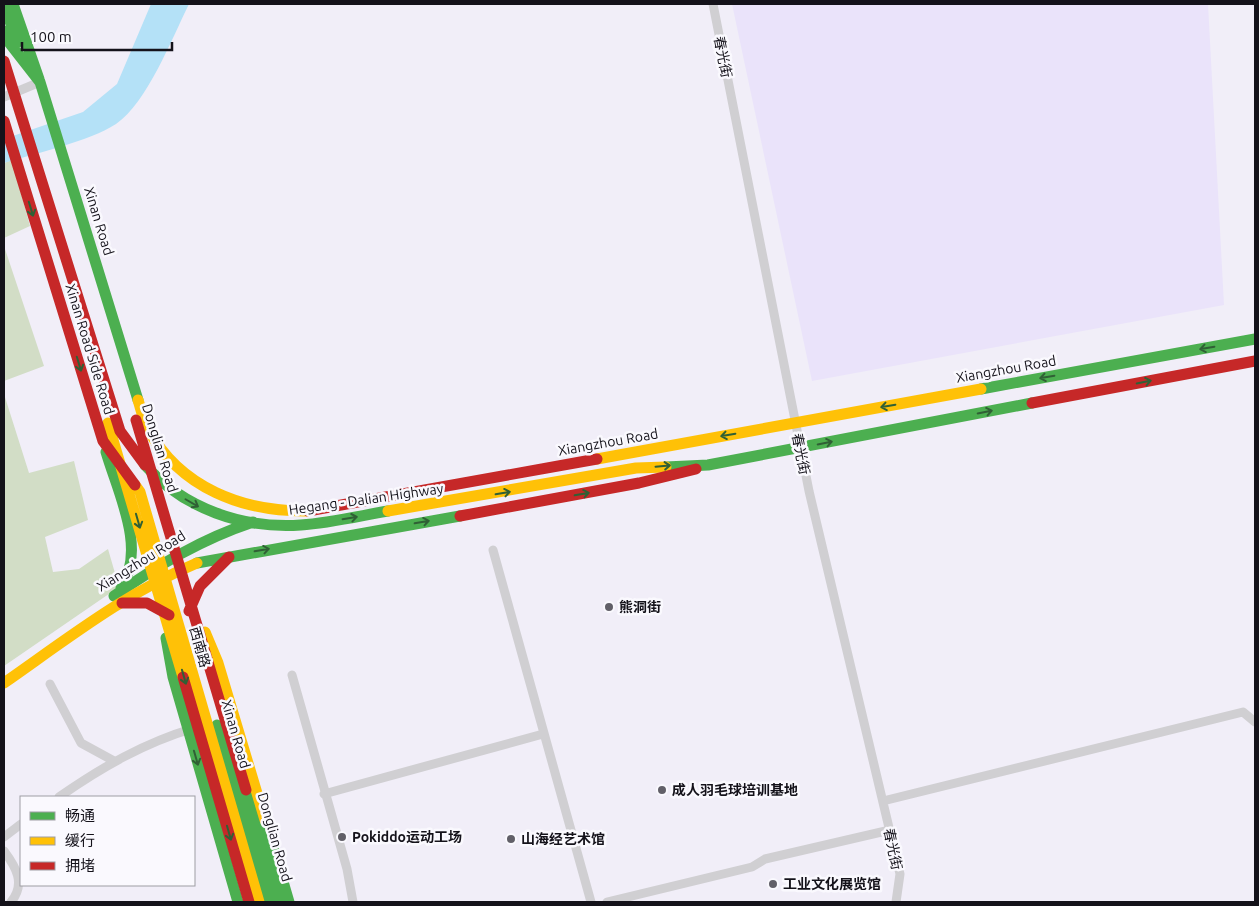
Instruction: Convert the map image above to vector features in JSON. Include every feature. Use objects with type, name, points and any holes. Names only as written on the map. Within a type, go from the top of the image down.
[{"type":"main road","points":[[13,4],[40,82]]},
{"type":"main road","name":"Donglian Road","points":[[4,6],[16,38],[184,582],[279,902]]},
{"type":"main road","name":"Xinan Road","points":[[4,31],[8,41],[40,82],[148,428]]},
{"type":"main road","points":[[4,61],[7,94],[131,495],[249,902]]},
{"type":"main road","name":"Hegang - Dalian Highway","points":[[7,94],[20,114],[120,431],[143,464],[162,482],[192,503],[208,511],[244,523],[282,527],[455,501],[636,468],[708,465]]},
{"type":"main road","name":"Xinan Road Side Road","points":[[4,121],[103,442],[144,491],[165,561]]},
{"type":"main road","name":"Xiangzhou Road","points":[[4,684],[165,561],[215,534],[238,526],[264,519],[1255,339]]},
{"type":"main road","name":"Xiangzhou Road","points":[[4,672],[116,599],[198,563],[639,483],[708,465],[1255,361]]},
{"type":"main road","points":[[144,491],[148,428],[103,442],[134,551],[130,572],[116,599],[153,604],[183,623],[200,586],[230,556]]},
{"type":"main road","name":"Hegang - Dalian Highway","points":[[148,428],[157,444],[178,468],[206,489],[225,498],[264,510],[287,512],[315,511]]},
{"type":"main road","points":[[165,561],[169,575]]},
{"type":"main road","name":"Xinan Road","points":[[169,575],[269,902]]},
{"type":"main road","points":[[184,582],[218,663],[289,902]]},
{"type":"main road","points":[[159,591],[172,677],[238,902]]},
{"type":"main road","name":"西南路","points":[[183,623],[207,724]]},
{"type":"main road","name":"Xinan Road","points":[[207,724],[259,902]]},
{"type":"street","name":"春光街","points":[[713,4],[800,447],[900,874],[896,902]]},
{"type":"street","points":[[7,94],[40,82]]},
{"type":"street","points":[[493,550],[591,902]]},
{"type":"street","points":[[292,675],[324,794],[347,869],[353,902]]},
{"type":"street","points":[[50,684],[81,743],[114,761]]},
{"type":"street","points":[[883,801],[1243,712],[1255,722]]},
{"type":"street","points":[[61,796],[114,761],[168,736],[207,724]]},
{"type":"street","points":[[324,794],[544,734]]},
{"type":"street","points":[[4,837],[20,825]]},
{"type":"street","points":[[607,902],[752,867],[765,859],[890,830]]},
{"type":"street","points":[[4,851],[18,875],[19,886],[11,902]]},
{"type":"shaded area","points":[[732,4],[1208,4],[1224,305],[812,381]]},
{"type":"green space","points":[[12,160],[30,226],[4,238],[4,163]]},
{"type":"green space","points":[[4,246],[44,366],[4,381]]},
{"type":"green space","points":[[4,394],[29,473],[74,461],[88,520],[45,537],[53,572],[79,569],[108,549],[119,587],[4,666]]},
{"type":"water","points":[[151,4],[189,4],[158,69],[138,101],[127,114],[116,124],[91,136],[4,163],[4,139],[83,112],[117,84]]},
{"type":"traffic: fast","points":[[13,4],[39,79]]},
{"type":"traffic: fast","points":[[4,6],[18,42]]},
{"type":"traffic: fast","points":[[4,31],[8,41],[40,82],[138,400]]},
{"type":"traffic: fast","points":[[981,389],[1255,339]]},
{"type":"traffic: fast","points":[[666,467],[708,465],[1032,403]]},
{"type":"traffic: fast","points":[[106,452],[123,503],[131,539],[128,573],[121,588]]},
{"type":"traffic: fast","points":[[145,465],[178,494],[196,504],[216,513],[258,524],[312,524],[388,511]]},
{"type":"traffic: fast","points":[[197,563],[460,516]]},
{"type":"traffic: fast","points":[[114,596],[181,554],[216,536],[253,522]]},
{"type":"traffic: fast","points":[[166,638],[173,677],[238,902]]},
{"type":"traffic: fast","points":[[217,725],[269,902]]},
{"type":"traffic: fast","points":[[246,790],[279,902]]},
{"type":"traffic: fast","points":[[265,820],[289,902]]},
{"type":"traffic: slow","points":[[597,459],[981,389]]},
{"type":"traffic: slow","points":[[138,400],[146,426],[161,450],[177,467],[196,481],[237,501],[260,507],[308,511]]},
{"type":"traffic: slow","points":[[108,423],[183,677]]},
{"type":"traffic: slow","points":[[388,511],[636,468],[666,467]]},
{"type":"traffic: slow","points":[[135,485],[140,492],[259,902]]},
{"type":"traffic: slow","points":[[4,683],[74,633],[122,602],[197,563]]},
{"type":"traffic: slow","points":[[205,632],[218,663],[265,820]]},
{"type":"traffic: jam","points":[[4,61],[120,431],[145,465]]},
{"type":"traffic: jam","points":[[4,121],[103,441],[135,485]]},
{"type":"traffic: jam","points":[[1032,403],[1255,361]]},
{"type":"traffic: jam","points":[[136,420],[246,790]]},
{"type":"traffic: jam","points":[[308,511],[597,459]]},
{"type":"traffic: jam","points":[[460,516],[639,483],[696,469]]},
{"type":"traffic: jam","points":[[189,611],[200,586],[229,557]]},
{"type":"traffic: jam","points":[[122,603],[147,603],[169,615]]},
{"type":"traffic: jam","points":[[183,677],[249,902]]},
{"type":"place","name":"熊洞街","points":[[609,607]]},
{"type":"place","name":"成人羽毛球培训基地","points":[[662,790]]},
{"type":"place","name":"Pokiddo运动工场","points":[[342,837]]},
{"type":"place","name":"山海经艺术馆","points":[[511,839]]},
{"type":"place","name":"工业文化展览馆","points":[[773,884]]}]
